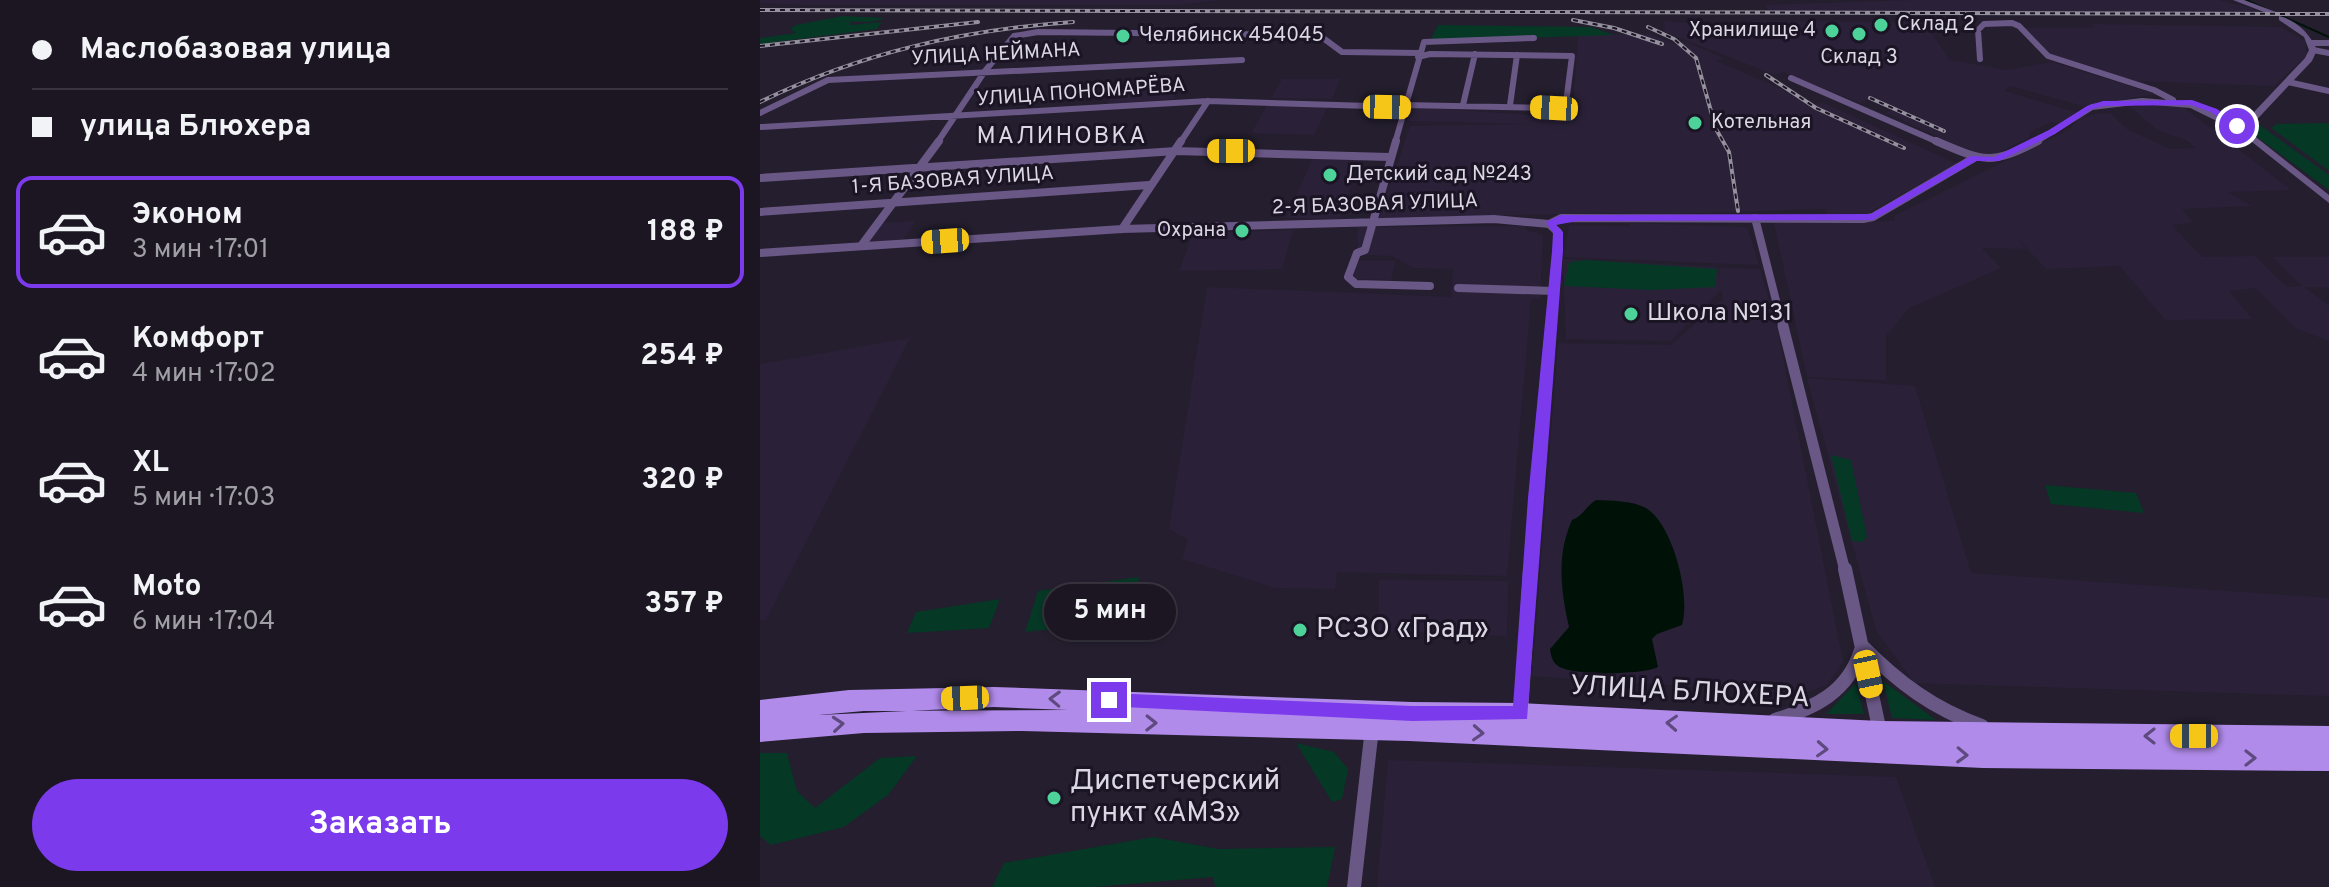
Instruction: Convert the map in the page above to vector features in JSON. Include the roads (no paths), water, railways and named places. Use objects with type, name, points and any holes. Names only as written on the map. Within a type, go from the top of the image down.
[{"type":"main road","name":"УЛИЦА БЛЮХЕРА","points":[[760,711],[849,701],[994,697],[1373,720],[1520,725],[1750,727],[2008,735],[2329,737]]},
{"type":"main road","name":"УЛИЦА БЛЮХЕРА","points":[[760,731],[864,722],[1373,720]]},
{"type":"main road","name":"УЛИЦА БЛЮХЕРА","points":[[1520,725],[1983,756],[2329,759]]},
{"type":"street","points":[[2237,0],[2272,12]]},
{"type":"street","points":[[2282,18],[2312,46],[2329,53]]},
{"type":"street","points":[[1980,59],[1978,30],[1984,24],[2012,23],[2019,26],[2048,56],[2154,90],[2177,101]]},
{"type":"street","points":[[861,246],[922,166],[985,71],[1014,36],[1038,32],[1319,35],[1342,52],[1517,55],[1510,105]]},
{"type":"street","points":[[1430,286],[1351,282],[1348,277],[1357,253],[1365,250],[1424,42],[1534,38]]},
{"type":"street","points":[[2312,46],[2329,43]]},
{"type":"street","points":[[2242,130],[2309,59],[2312,46]]},
{"type":"street","points":[[1463,105],[1475,54]]},
{"type":"street","name":"УЛИЦА ПОНОМАРЁВА","points":[[760,127],[1208,101],[1404,106],[1562,106],[1566,103],[1572,56],[1517,55]]},
{"type":"street","name":"УЛИЦА НЕЙМАНА","points":[[760,113],[822,81],[1242,60]]},
{"type":"street","points":[[1791,78],[1974,158],[1995,159],[2052,132],[2097,105],[2177,101],[2208,107],[2242,130],[2329,200]]},
{"type":"street","points":[[2288,82],[2329,91]]},
{"type":"street","points":[[1122,229],[1208,101]]},
{"type":"street","points":[[760,178],[1176,151],[1389,157]]},
{"type":"street","name":"2-Я БАЗОВАЯ УЛИЦА","points":[[760,253],[1122,229],[1494,219],[1549,224],[1561,218],[1873,217],[1974,158]]},
{"type":"street","name":"1-Я БАЗОВАЯ УЛИЦА","points":[[760,212],[1149,185]]},
{"type":"street","points":[[1755,218],[1862,645],[1880,732]]},
{"type":"street","points":[[1520,725],[1535,498],[1558,232],[1549,224]]},
{"type":"street","points":[[1458,288],[1554,291]]},
{"type":"street","points":[[1750,727],[1810,711],[1844,686],[1858,667],[1862,645]]},
{"type":"street","points":[[1862,645],[1890,675],[1929,706],[2008,735]]},
{"type":"street","points":[[1354,887],[1373,720]]},
{"type":"waterway","points":[[2246,0],[2329,37]]},
{"type":"railway","points":[[760,10],[2329,14]]},
{"type":"railway","points":[[1573,20],[1614,28],[1662,44]]},
{"type":"railway","points":[[760,46],[978,22]]},
{"type":"railway","points":[[760,102],[835,70],[912,47],[991,31],[1073,22]]},
{"type":"railway","points":[[1648,27],[1674,39],[1696,58],[1716,129],[1729,152],[1738,211]]},
{"type":"railway","points":[[1766,75],[1816,108],[1904,148]]},
{"type":"railway","points":[[1870,98],[1944,131]]},
{"type":"place","name":"Склад 2","points":[[1881,25]]},
{"type":"place","name":"Хранилище 4","points":[[1832,31]]},
{"type":"place","name":"Склад 3","points":[[1859,34]]},
{"type":"place","name":"Челябинск 454045","points":[[1123,36]]},
{"type":"place","name":"Котельная","points":[[1695,123]]},
{"type":"place","name":"Детский сад №243","points":[[1330,175]]},
{"type":"place","name":"Охрана","points":[[1242,231]]},
{"type":"place","name":"Школа №131","points":[[1631,314]]},
{"type":"place","name":"РСЗО «Град»","points":[[1300,630]]},
{"type":"place","name":"Диспетчерский пункт «АМЗ»","points":[[1054,798]]},
{"type":"district","name":"МАЛИНОВКА","points":[[1062,137]]}]
